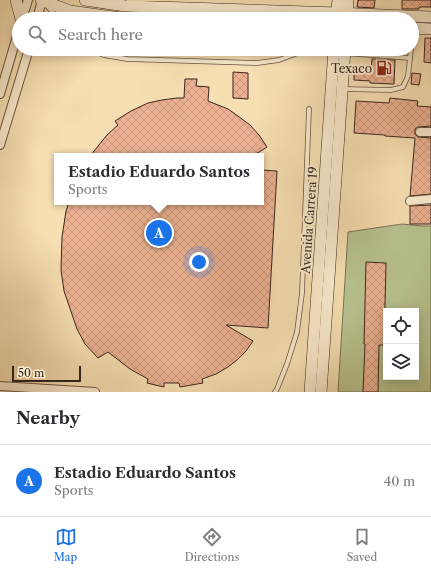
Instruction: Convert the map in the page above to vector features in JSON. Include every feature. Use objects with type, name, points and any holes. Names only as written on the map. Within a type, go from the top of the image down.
[{"type":"main road","points":[[16,0],[19,12]]},
{"type":"main road","points":[[42,0],[70,11],[77,12]]},
{"type":"main road","points":[[85,0],[126,6],[256,12]]},
{"type":"main road","points":[[338,0],[341,12]]},
{"type":"main road","points":[[344,12],[348,0]]},
{"type":"main road","points":[[419,17],[431,17]]},
{"type":"main road","points":[[419,28],[431,29]]},
{"type":"main road","name":"Avenida Carrera 19","points":[[310,392],[340,56]]},
{"type":"main road","name":"Avenida Carrera 19","points":[[321,392],[342,89],[341,56]]},
{"type":"street","points":[[24,12],[28,0]]},
{"type":"street","points":[[39,12],[42,0]]},
{"type":"street","points":[[0,94],[12,53]]},
{"type":"street","points":[[0,144],[27,56]]},
{"type":"street","points":[[420,132],[431,132]]},
{"type":"street","points":[[410,201],[431,199]]},
{"type":"street","points":[[0,386],[95,392]]},
{"type":"lane","points":[[42,0],[53,12]]},
{"type":"lane","points":[[110,56],[127,59],[257,63],[279,60],[290,56]]},
{"type":"lane","points":[[342,89],[391,90],[403,87],[408,76],[410,58],[386,56]]},
{"type":"lane","points":[[275,392],[287,364],[296,332],[302,293],[309,109]]},
{"type":"green space","points":[[402,224],[431,226],[431,392],[338,392],[348,232]]},
{"type":"building","points":[[358,0],[375,0],[374,8],[357,7]]},
{"type":"building","points":[[402,0],[431,0],[431,7],[402,9]]},
{"type":"building","points":[[425,38],[431,38],[431,63],[424,62]]},
{"type":"building","points":[[372,59],[395,60],[394,84],[370,83],[370,81],[354,80],[354,70],[371,70]]},
{"type":"building","points":[[233,72],[248,73],[248,99],[233,98]]},
{"type":"building","points":[[412,73],[421,74],[419,85],[411,84]]},
{"type":"building","points":[[185,79],[197,79],[196,86],[209,87],[208,101],[228,109],[250,125],[267,147],[258,153],[92,153],[107,135],[118,125],[115,121],[131,111],[148,103],[184,98]]},
{"type":"building","points":[[390,98],[418,101],[417,106],[431,107],[431,126],[418,127],[415,129],[415,134],[418,137],[431,138],[431,194],[410,196],[415,138],[354,133],[356,101],[389,103]]},
{"type":"building","points":[[264,170],[277,171],[268,328],[226,325],[253,341],[237,360],[216,374],[202,379],[203,383],[180,387],[179,383],[164,383],[164,387],[147,383],[148,379],[130,369],[108,352],[98,358],[85,344],[77,329],[64,291],[61,270],[62,237],[68,205],[264,205]]},
{"type":"building","points":[[431,205],[431,224],[410,224],[410,206]]},
{"type":"building","points":[[366,262],[386,263],[385,308],[383,308],[383,345],[379,345],[378,392],[363,392]]},
{"type":"place","name":"Texaco","points":[[384,68]]},
{"type":"place","name":"Estadio Eduardo Santos","points":[[159,233]]}]
